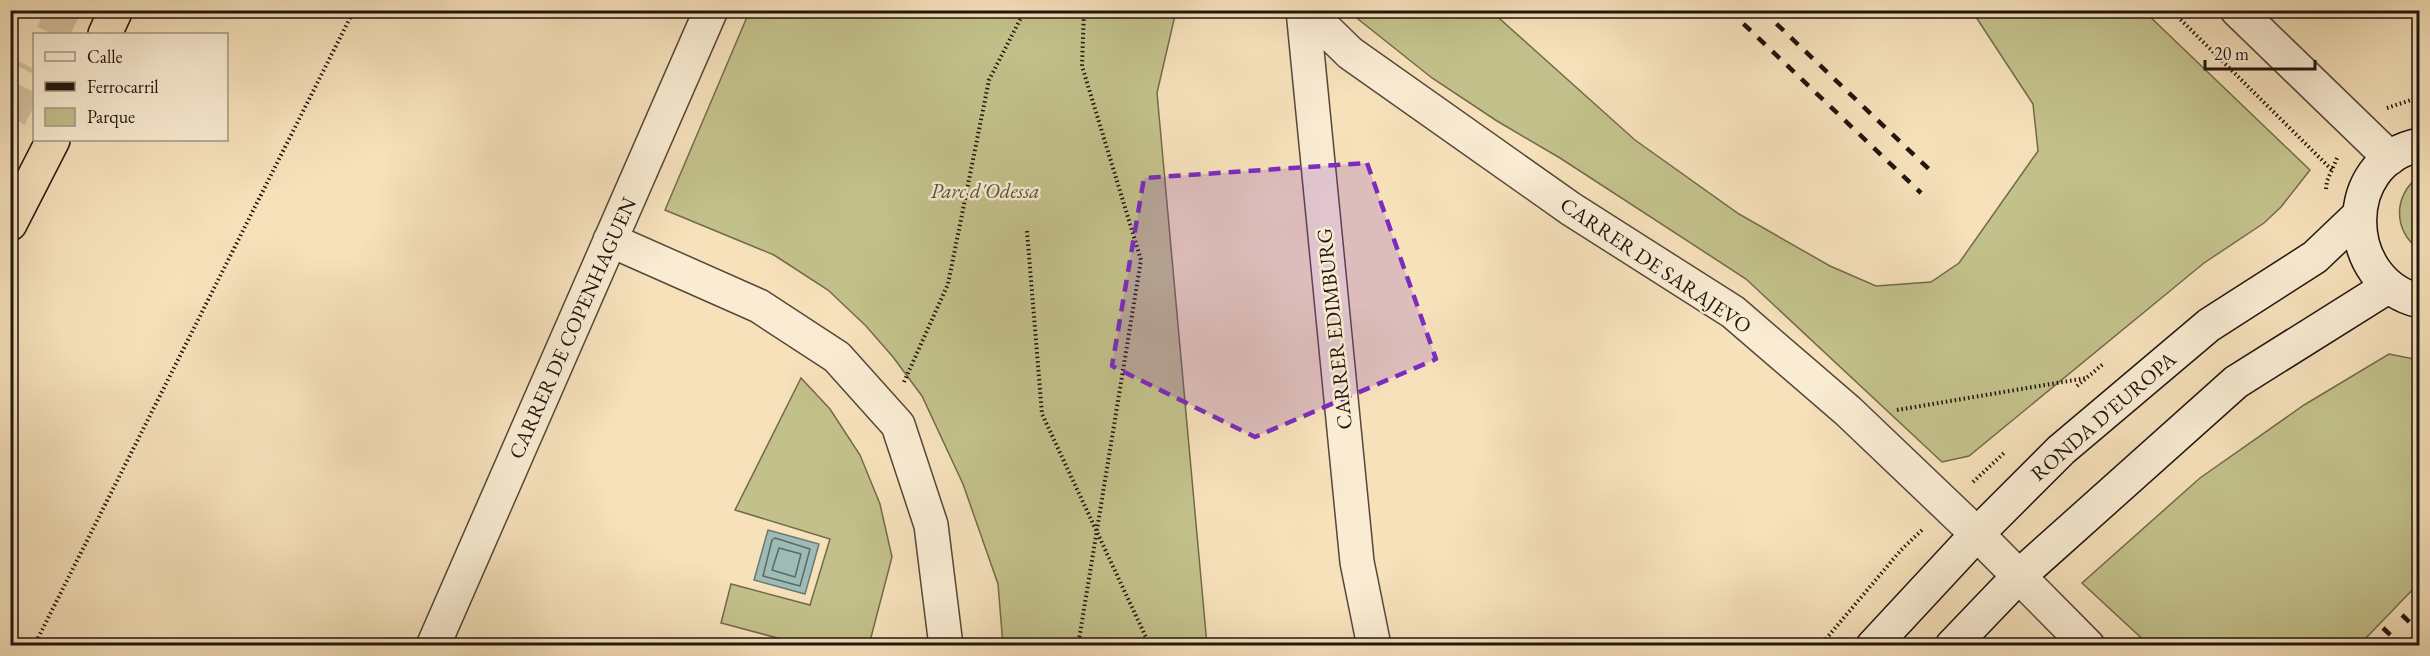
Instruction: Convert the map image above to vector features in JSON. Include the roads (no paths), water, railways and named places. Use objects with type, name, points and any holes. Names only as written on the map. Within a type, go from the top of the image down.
[{"type":"highway","points":[[106,33],[117,10]]},
{"type":"highway","points":[[10,224],[52,141]]},
{"type":"street","name":"CARRER DE COPENHAGUEN","points":[[433,645],[711,10]]},
{"type":"street","name":"CARRER DE SARAJEVO","points":[[1304,10],[1350,53],[1475,142],[1571,209],[1733,312],[1848,411],[1977,534],[2088,645]]},
{"type":"street","name":"CARRER EDIMBURG","points":[[1304,10],[1357,562],[1374,645]]},
{"type":"street","points":[[2237,10],[2390,158]]},
{"type":"street","name":"RONDA D'EUROPA","points":[[2420,145],[2390,158],[2374,174],[2363,194],[2358,216],[2361,242],[2371,266],[2389,286],[2420,301]]},
{"type":"street","name":"RONDA D'EUROPA","points":[[1873,645],[1977,534],[2061,450],[2209,325],[2315,257],[2358,216]]},
{"type":"street","points":[[610,240],[759,306],[837,357],[898,425],[931,525],[946,645]]},
{"type":"street","points":[[1952,645],[2018,577],[2236,382],[2389,286]]},
{"type":"water","points":[[768,530],[819,544],[805,594],[754,580]]},
{"type":"tunnel","points":[[52,33],[64,10]]},
{"type":"tunnel","points":[[10,117],[33,71]]},
{"type":"railway","points":[[1729,10],[1921,193]]},
{"type":"railway","points":[[1762,10],[1934,174]]},
{"type":"railway","points":[[2402,615],[2420,632]]},
{"type":"railway","points":[[2383,628],[2402,646]]},
{"type":"park label","name":"Parc d'Odessa","points":[[985,190]]}]
